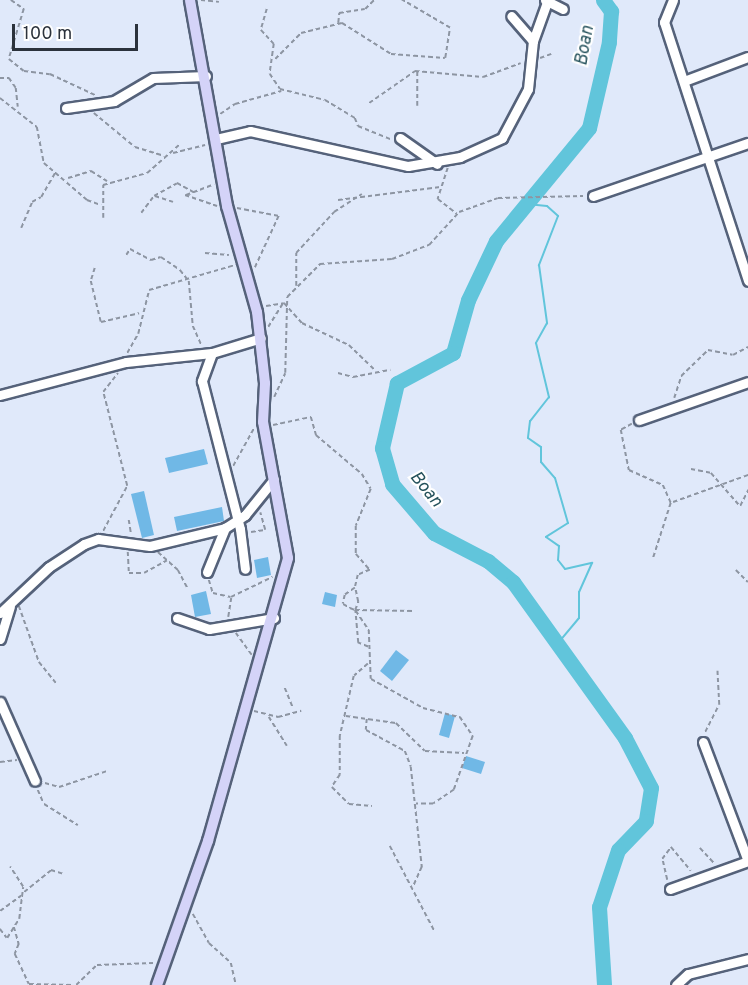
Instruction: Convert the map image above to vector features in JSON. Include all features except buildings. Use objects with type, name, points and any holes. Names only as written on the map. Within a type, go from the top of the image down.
[{"type":"main road","points":[[158,985],[188,901],[244,708],[274,618],[288,558],[264,428],[267,408],[257,312],[227,206],[206,76],[190,0]]},
{"type":"street","points":[[673,0],[664,22],[684,81],[704,157],[748,281]]},
{"type":"street","points":[[216,139],[250,131],[408,166],[437,164],[453,160],[502,138],[522,105],[534,60],[533,41],[546,1],[563,9]]},
{"type":"street","points":[[511,15],[533,41]]},
{"type":"street","points":[[684,81],[748,57]]},
{"type":"street","points":[[66,108],[100,104],[128,96],[153,78],[206,76]]},
{"type":"street","points":[[400,138],[437,164]]},
{"type":"street","points":[[593,196],[748,143]]},
{"type":"street","points":[[0,395],[126,362],[212,353],[261,338]]},
{"type":"street","points":[[212,353],[202,381],[241,534],[245,569]]},
{"type":"street","points":[[639,420],[674,405],[748,382]]},
{"type":"street","points":[[0,613],[49,567],[98,539],[150,546],[225,528],[250,509],[274,479]]},
{"type":"street","points":[[207,572],[225,528]]},
{"type":"street","points":[[0,639],[13,603]]},
{"type":"street","points":[[177,618],[209,629],[244,620],[274,618]]},
{"type":"street","points":[[0,702],[22,759],[35,781]]},
{"type":"street","points":[[670,889],[748,861],[703,742]]},
{"type":"street","points":[[676,985],[688,974],[748,959]]},
{"type":"path","points":[[12,0],[24,9],[9,59],[31,73],[85,88],[100,104],[96,118],[135,147],[165,157]]},
{"type":"path","points":[[201,0],[219,2]]},
{"type":"path","points":[[338,24],[339,13],[365,9],[374,0]]},
{"type":"path","points":[[274,59],[301,33],[338,24],[391,54],[445,58],[450,28],[402,0]]},
{"type":"path","points":[[267,9],[261,30],[274,45],[274,59],[270,74],[282,90]]},
{"type":"path","points":[[369,104],[375,94],[394,90],[417,71],[483,77],[550,54]]},
{"type":"path","points":[[417,71],[417,106]]},
{"type":"path","points":[[0,78],[9,78],[16,88],[18,108]]},
{"type":"path","points":[[212,120],[235,104],[282,90],[325,100],[376,136],[400,138]]},
{"type":"path","points":[[0,98],[18,108],[37,127],[44,163],[55,173],[67,178],[81,195],[101,205]]},
{"type":"path","points":[[170,154],[197,150],[216,139]]},
{"type":"path","points":[[67,178],[91,171],[107,181],[147,173],[180,145]]},
{"type":"path","points":[[453,160],[440,187],[438,199],[457,214]]},
{"type":"path","points":[[21,228],[32,202],[41,197],[55,173]]},
{"type":"path","points":[[103,218],[101,205],[107,181]]},
{"type":"path","points":[[205,254],[242,263],[251,273],[265,254],[279,216],[186,195],[224,181]]},
{"type":"path","points":[[141,213],[155,195],[177,183],[195,193]]},
{"type":"path","points":[[338,200],[362,194],[440,187]]},
{"type":"path","points":[[296,286],[296,253],[334,212],[362,194]]},
{"type":"path","points":[[155,195],[173,202]]},
{"type":"path","points":[[285,308],[296,286],[320,264],[392,259],[429,245],[457,214],[498,198],[593,196]]},
{"type":"path","points":[[126,255],[131,249],[151,260],[161,257],[189,281],[193,326],[204,352],[212,353]]},
{"type":"path","points":[[98,539],[127,486],[103,392],[126,362],[149,290],[189,281],[242,263]]},
{"type":"path","points":[[95,268],[91,281],[100,322],[140,313]]},
{"type":"path","points":[[257,312],[284,303]]},
{"type":"path","points":[[233,475],[232,467],[285,373],[284,303]]},
{"type":"path","points":[[261,338],[284,303]]},
{"type":"path","points":[[285,308],[314,332],[349,345],[374,369]]},
{"type":"path","points":[[674,405],[681,376],[708,350],[733,355],[748,347]]},
{"type":"path","points":[[338,373],[354,377],[374,369],[390,370]]},
{"type":"path","points":[[264,428],[310,417],[316,435],[362,474],[373,495],[356,526],[357,554],[369,570],[358,574],[355,588],[357,643],[368,647]]},
{"type":"path","points":[[639,420],[621,430],[628,470],[663,485],[671,503],[653,559]]},
{"type":"path","points":[[691,469],[711,473],[740,506],[748,489]]},
{"type":"path","points":[[671,503],[748,475]]},
{"type":"path","points":[[241,534],[266,530],[264,516],[250,509]]},
{"type":"path","points":[[129,520],[133,544],[125,559],[129,573],[144,573],[167,560]]},
{"type":"path","points":[[150,546],[167,560],[188,589]]},
{"type":"path","points":[[736,570],[748,582]]},
{"type":"path","points":[[207,572],[213,593],[231,597],[267,582],[277,571]]},
{"type":"path","points":[[355,588],[345,595],[344,604],[355,610],[369,630],[370,679],[423,708],[460,717],[473,736],[464,753],[454,790],[433,804],[416,804]]},
{"type":"path","points":[[228,624],[231,597]]},
{"type":"path","points":[[13,603],[39,662],[56,683]]},
{"type":"path","points":[[355,610],[414,611]]},
{"type":"path","points":[[244,620],[235,634],[258,663]]},
{"type":"path","points":[[369,664],[354,676],[345,716],[340,775],[332,787],[349,804],[372,806]]},
{"type":"path","points":[[703,742],[719,705],[717,671]]},
{"type":"path","points":[[285,688],[293,709]]},
{"type":"path","points":[[244,708],[269,717],[293,709],[301,711]]},
{"type":"path","points":[[345,716],[396,723],[425,751],[464,753]]},
{"type":"path","points":[[269,717],[287,746]]},
{"type":"path","points":[[367,719],[366,730],[405,751],[416,804],[423,867],[412,887]]},
{"type":"path","points":[[0,762],[22,759]]},
{"type":"path","points":[[78,825],[40,801],[35,781],[59,787],[107,771]]},
{"type":"path","points":[[390,846],[435,932]]},
{"type":"path","points":[[670,889],[662,859],[671,847],[697,879]]},
{"type":"path","points":[[700,848],[722,872]]},
{"type":"path","points":[[0,929],[7,938],[14,927],[23,894],[10,867]]},
{"type":"path","points":[[0,911],[51,870],[64,874]]},
{"type":"path","points":[[188,901],[209,943],[231,963],[236,985]]},
{"type":"path","points":[[14,927],[19,944],[15,954],[29,984],[75,985],[97,965],[166,962]]},
{"type":"waterway","name":"Boan","points":[[603,0],[611,11],[609,42],[589,128],[496,241],[468,300],[453,353],[397,383],[382,448],[392,484],[434,533],[488,561],[513,582],[625,738],[651,788],[646,821],[618,850],[599,907],[604,985]]},
{"type":"waterway","points":[[527,204],[547,206],[558,216],[539,265],[547,323],[536,343],[549,397],[530,421],[528,438],[541,447],[541,462],[555,478],[568,523],[546,537],[559,546],[558,560],[565,569],[592,563],[579,592],[579,618],[558,643]]}]
